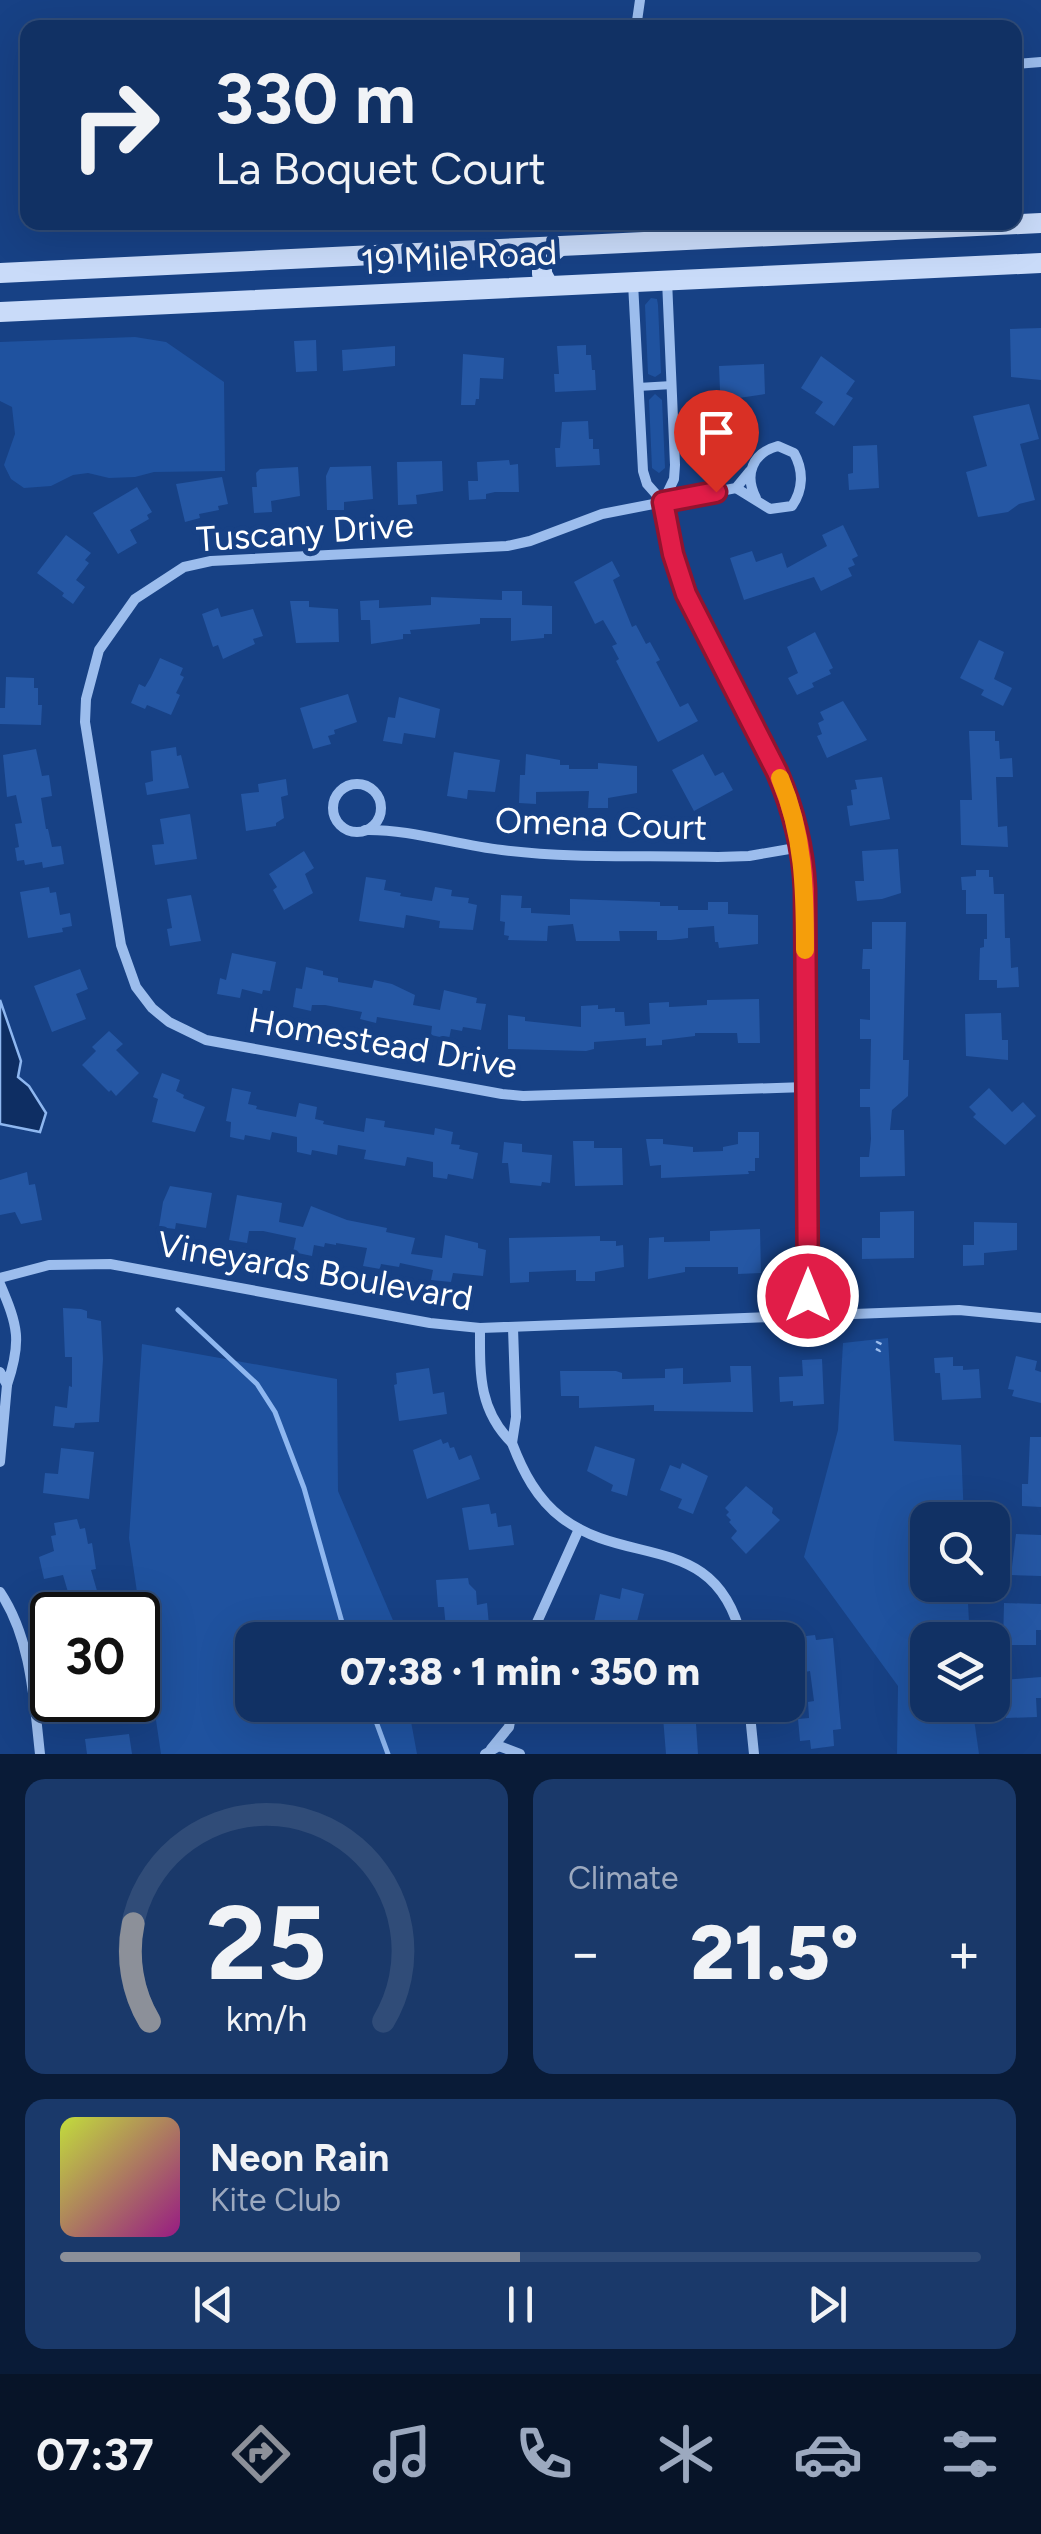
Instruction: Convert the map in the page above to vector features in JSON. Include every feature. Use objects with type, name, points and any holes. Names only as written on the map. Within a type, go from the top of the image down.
[{"type":"main road","name":"19 Mile Road","points":[[0,273],[560,246],[636,232],[895,230]]},
{"type":"main road","points":[[863,271],[878,256],[880,244],[874,231]]},
{"type":"main road","points":[[548,286],[542,274],[542,261],[560,246]]},
{"type":"main road","name":"19 Mile Road","points":[[0,312],[1041,262]]},
{"type":"street","points":[[663,502],[674,479],[675,465],[667,280]]},
{"type":"street","points":[[633,282],[642,472],[663,502],[678,573],[777,772],[790,802],[801,847],[805,889],[809,1316]]},
{"type":"street","points":[[778,446],[794,454],[800,464],[800,488],[792,506],[770,509],[736,488],[750,472],[757,457],[778,446]]},
{"type":"street","points":[[750,472],[756,498]]},
{"type":"street","name":"Tuscany Drive","points":[[102,826],[85,722],[91,675],[116,622],[135,599],[164,577],[184,567],[211,561],[507,546],[602,514],[736,488]]},
{"type":"street","points":[[380,805],[377,820],[365,830],[350,831],[337,822],[333,807],[338,793],[360,784],[374,791],[400,831]]},
{"type":"street","name":"Homestead Drive","points":[[102,826],[127,969],[152,1008],[187,1033],[299,1058],[523,1096],[806,1087]]},
{"type":"street","name":"Omena Court","points":[[365,830],[400,831],[507,851],[718,857],[801,847]]},
{"type":"street","name":"Vineyards Boulevard","points":[[0,1281],[49,1265],[110,1264],[430,1323],[480,1328],[959,1310],[1041,1318]]},
{"type":"street","points":[[0,1281],[17,1324],[16,1358],[6,1385],[0,1462]]},
{"type":"street","points":[[480,1328],[482,1384],[487,1406],[496,1426],[512,1443],[528,1480],[546,1504],[578,1528],[683,1560],[721,1593],[734,1622]]},
{"type":"street","points":[[512,1328],[516,1417],[512,1443]]},
{"type":"street","points":[[0,1372],[6,1385]]},
{"type":"street","points":[[536,1622],[578,1528]]},
{"type":"street","points":[[0,1592],[18,1628],[27,1660],[40,1754]]},
{"type":"street","points":[[488,1751],[510,1722]]},
{"type":"street","points":[[751,1722],[754,1754]]},
{"type":"street","points":[[509,1727],[520,1754]]},
{"type":"street","points":[[488,1751],[506,1746],[520,1754]]},
{"type":"lane","points":[[638,387],[672,385]]},
{"type":"path","points":[[878,1334],[878,1342]]},
{"type":"shaded area","points":[[651,298],[657,299],[658,305],[661,373],[655,377],[648,374],[645,305]]},
{"type":"shaded area","points":[[135,337],[166,342],[224,382],[225,471],[154,472],[109,478],[88,473],[73,475],[51,486],[24,488],[11,479],[4,465],[15,434],[12,407],[0,401],[0,342]]},
{"type":"shaded area","points":[[655,394],[662,400],[665,468],[659,473],[652,468],[649,400]]},
{"type":"shaded area","points":[[0,1000],[21,1061],[18,1077],[29,1086],[46,1113],[40,1132],[0,1124]]},
{"type":"shaded area","points":[[888,1338],[894,1441],[961,1445],[963,1502],[910,1502],[910,1602],[968,1602],[969,1622],[910,1622],[910,1722],[974,1722],[979,1754],[897,1754],[898,1686],[804,1557],[838,1430],[843,1343]]},
{"type":"shaded area","points":[[142,1344],[337,1379],[338,1491],[394,1622],[235,1622],[235,1722],[411,1722],[417,1754],[161,1754],[156,1722],[160,1722],[160,1592],[137,1592],[129,1538]]},
{"type":"building","points":[[1041,328],[1041,380],[1011,377],[1010,329]]},
{"type":"building","points":[[316,340],[317,371],[296,372],[294,341]]},
{"type":"building","points":[[586,345],[586,355],[591,355],[595,370],[596,390],[555,392],[554,374],[559,374],[557,346]]},
{"type":"building","points":[[395,346],[395,366],[343,371],[342,350]]},
{"type":"building","points":[[463,354],[504,358],[503,379],[480,378],[475,405],[461,405]]},
{"type":"building","points":[[821,356],[855,381],[846,394],[853,398],[834,426],[815,413],[823,402],[801,388]]},
{"type":"building","points":[[764,364],[765,394],[739,398],[739,413],[721,414],[719,366]]},
{"type":"building","points":[[1029,404],[1039,439],[1020,444],[1035,500],[1008,512],[978,517],[966,472],[987,466],[973,416]]},
{"type":"building","points":[[588,421],[589,439],[593,439],[593,449],[599,449],[600,465],[556,467],[555,448],[560,448],[562,422]]},
{"type":"building","points":[[877,445],[879,488],[849,490],[853,446]]},
{"type":"building","points":[[509,460],[510,465],[518,464],[519,492],[495,492],[486,494],[486,499],[469,500],[468,481],[478,481],[477,462]]},
{"type":"building","points":[[442,461],[443,491],[416,495],[417,504],[398,505],[397,462]]},
{"type":"building","points":[[371,466],[373,499],[344,502],[344,510],[327,510],[326,476],[330,467]]},
{"type":"building","points":[[298,467],[300,496],[271,501],[272,512],[254,513],[252,487],[257,487],[256,473],[260,469]]},
{"type":"building","points":[[222,477],[228,504],[185,522],[176,484]]},
{"type":"building","points":[[137,487],[152,512],[147,515],[149,519],[130,530],[137,543],[118,554],[93,513]]},
{"type":"building","points":[[843,525],[858,556],[852,559],[855,565],[848,568],[852,576],[821,591],[814,577],[744,600],[730,558],[752,551],[756,562],[782,553],[787,568],[827,546],[822,535]]},
{"type":"building","points":[[66,535],[91,553],[85,560],[89,563],[76,580],[85,587],[73,604],[37,573]]},
{"type":"building","points":[[612,561],[620,576],[613,580],[632,627],[636,625],[646,644],[650,642],[680,707],[688,703],[698,721],[658,742],[616,661],[619,659],[612,646],[617,644],[603,620],[595,624],[574,582]]},
{"type":"building","points":[[502,591],[522,591],[522,605],[552,606],[552,634],[511,641],[511,618],[480,618],[480,624],[410,630],[411,634],[403,634],[403,639],[371,644],[370,620],[361,620],[360,601],[379,600],[379,608],[431,605],[431,597],[502,600]]},
{"type":"building","points":[[290,601],[309,601],[309,607],[338,609],[339,642],[296,643]]},
{"type":"building","points":[[218,608],[221,617],[253,609],[263,636],[223,659],[218,645],[213,647],[202,614]]},
{"type":"building","points":[[815,632],[833,668],[829,670],[831,674],[812,683],[814,687],[797,695],[788,678],[798,673],[787,647]]},
{"type":"building","points":[[979,640],[1004,652],[994,679],[1012,688],[1003,706],[981,695],[984,690],[960,678]]},
{"type":"building","points":[[160,658],[183,668],[180,675],[184,677],[176,693],[180,695],[171,715],[131,703],[139,684],[145,687]]},
{"type":"building","points":[[6,677],[34,678],[38,705],[42,705],[41,725],[0,724]]},
{"type":"building","points":[[348,694],[357,722],[334,730],[335,734],[328,736],[331,744],[313,749],[300,708]]},
{"type":"building","points":[[399,697],[440,709],[435,738],[404,733],[402,744],[383,741],[388,717],[395,718]]},
{"type":"building","points":[[843,701],[867,740],[827,758],[817,736],[822,734],[818,723],[824,720],[820,712]]},
{"type":"building","points":[[969,731],[995,731],[1000,759],[1012,758],[1013,777],[996,777],[998,827],[1007,826],[1008,847],[961,845],[960,800],[972,800]]},
{"type":"building","points":[[176,747],[189,788],[147,795],[145,783],[153,781],[151,751]]},
{"type":"building","points":[[36,749],[42,776],[49,775],[52,796],[41,798],[46,829],[52,847],[61,846],[64,864],[43,868],[42,862],[25,865],[24,860],[17,861],[15,824],[22,823],[16,795],[7,797],[3,755]]},
{"type":"building","points":[[454,752],[500,760],[495,792],[468,790],[467,799],[447,796]]},
{"type":"building","points":[[526,754],[560,760],[560,765],[569,765],[569,769],[598,769],[598,763],[637,766],[637,793],[608,798],[608,808],[588,808],[589,791],[536,792],[536,804],[519,803]]},
{"type":"building","points":[[703,754],[715,776],[723,772],[733,790],[694,811],[672,770]]},
{"type":"building","points":[[882,777],[890,819],[850,826],[847,806],[853,805],[851,790],[857,789],[855,780]]},
{"type":"building","points":[[286,779],[288,795],[281,797],[284,818],[276,826],[246,831],[241,794],[259,792],[258,784]]},
{"type":"building","points":[[190,814],[197,859],[155,865],[152,845],[164,844],[160,819]]},
{"type":"building","points":[[898,849],[901,893],[857,901],[855,881],[864,881],[862,851]]},
{"type":"building","points":[[304,851],[314,868],[305,874],[313,893],[284,910],[269,874]]},
{"type":"building","points":[[976,870],[989,870],[994,894],[1004,894],[1005,938],[1010,938],[1011,968],[1018,967],[1019,987],[997,988],[997,980],[979,980],[980,948],[987,939],[987,914],[966,914],[966,890],[962,890],[961,877],[976,876]]},
{"type":"building","points":[[366,877],[386,880],[384,890],[401,893],[400,896],[432,901],[435,887],[452,890],[451,896],[469,898],[468,903],[477,905],[473,930],[439,928],[440,921],[406,915],[404,928],[359,921]]},
{"type":"building","points":[[49,887],[50,893],[56,892],[60,915],[70,913],[72,926],[62,928],[63,932],[28,938],[20,892]]},
{"type":"building","points":[[191,895],[201,941],[170,946],[167,929],[172,928],[167,899]]},
{"type":"building","points":[[501,895],[522,896],[521,908],[531,908],[531,913],[570,915],[570,899],[660,902],[660,906],[678,906],[678,910],[708,910],[708,902],[728,902],[728,914],[758,915],[758,944],[719,948],[714,926],[688,928],[688,938],[671,940],[657,940],[657,931],[619,931],[620,941],[576,941],[573,924],[548,926],[547,941],[508,940],[509,936],[504,935],[505,922],[500,921]]},
{"type":"building","points":[[872,922],[906,922],[903,1060],[909,1060],[908,1096],[892,1110],[890,1130],[904,1130],[905,1176],[860,1177],[860,1157],[869,1157],[871,1139],[870,1107],[860,1107],[860,1089],[870,1089],[871,1039],[860,1039],[860,1019],[870,1020],[870,969],[862,969],[863,949],[872,949]]},
{"type":"building","points":[[232,953],[276,962],[270,991],[263,990],[262,994],[242,989],[240,998],[217,994],[220,978],[226,980]]},
{"type":"building","points":[[306,967],[338,978],[338,982],[372,988],[374,980],[392,984],[415,995],[413,1005],[440,1010],[444,990],[477,998],[476,1003],[486,1004],[481,1030],[451,1029],[449,1039],[431,1035],[432,1026],[377,1017],[376,1023],[360,1019],[362,1012],[325,1005],[312,1005],[311,1011],[293,1007],[296,988],[302,989]]},
{"type":"building","points":[[80,969],[88,989],[76,994],[86,1019],[52,1032],[34,986]]},
{"type":"building","points":[[759,999],[760,1043],[738,1043],[737,1033],[695,1033],[662,1040],[662,1045],[646,1046],[646,1038],[594,1042],[594,1049],[586,1051],[508,1049],[508,1015],[525,1017],[525,1021],[581,1027],[581,1006],[598,1005],[598,1009],[624,1012],[625,1026],[650,1024],[649,1003],[669,1002],[669,1007],[707,1005],[707,1000]]},
{"type":"building","points":[[1001,1013],[1008,1060],[966,1056],[965,1014]]},
{"type":"building","points":[[109,1031],[123,1044],[116,1050],[139,1073],[116,1096],[82,1065],[96,1051],[92,1047]]},
{"type":"building","points":[[162,1073],[180,1080],[176,1091],[183,1098],[205,1107],[195,1132],[152,1122],[158,1099],[153,1097]]},
{"type":"building","points":[[232,1088],[251,1092],[248,1104],[257,1106],[256,1109],[296,1117],[299,1103],[317,1107],[315,1119],[324,1121],[323,1124],[364,1132],[366,1118],[385,1121],[384,1127],[434,1135],[435,1128],[453,1132],[451,1144],[478,1153],[473,1179],[448,1174],[447,1179],[433,1177],[433,1162],[407,1157],[405,1166],[364,1159],[366,1150],[338,1145],[337,1155],[312,1150],[311,1155],[297,1152],[297,1137],[272,1132],[270,1140],[245,1135],[244,1140],[230,1137],[231,1122],[226,1121]]},
{"type":"building","points":[[989,1088],[1012,1112],[1023,1102],[1036,1116],[1005,1145],[973,1117],[976,1114],[969,1107]]},
{"type":"building","points":[[738,1132],[759,1132],[759,1158],[755,1158],[755,1171],[748,1171],[749,1174],[661,1178],[661,1165],[650,1166],[646,1139],[693,1147],[693,1152],[723,1151],[723,1147],[738,1144]]},
{"type":"building","points":[[573,1141],[594,1141],[594,1148],[622,1148],[623,1185],[575,1186]]},
{"type":"building","points":[[504,1142],[522,1144],[522,1152],[552,1155],[550,1183],[510,1183],[508,1163],[502,1163]]},
{"type":"building","points":[[27,1172],[29,1185],[35,1184],[42,1220],[21,1224],[15,1212],[0,1215],[0,1180]]},
{"type":"building","points":[[170,1186],[212,1193],[206,1228],[176,1223],[175,1229],[159,1227]]},
{"type":"building","points":[[237,1195],[282,1203],[279,1222],[303,1227],[311,1206],[347,1220],[387,1228],[386,1232],[415,1238],[411,1254],[442,1258],[445,1235],[478,1243],[478,1248],[486,1250],[483,1276],[453,1273],[451,1282],[431,1280],[433,1270],[400,1263],[399,1267],[381,1264],[380,1269],[363,1266],[367,1248],[336,1243],[314,1245],[312,1256],[293,1252],[296,1238],[263,1231],[249,1231],[247,1243],[229,1240]]},
{"type":"building","points":[[914,1211],[914,1258],[862,1259],[862,1238],[880,1238],[880,1212]]},
{"type":"building","points":[[974,1222],[1017,1223],[1017,1250],[984,1253],[984,1265],[963,1266],[963,1245],[974,1245]]},
{"type":"building","points":[[760,1229],[761,1273],[738,1274],[738,1267],[685,1267],[685,1272],[648,1279],[649,1238],[664,1237],[664,1242],[710,1241],[710,1231]]},
{"type":"building","points":[[600,1236],[600,1241],[623,1245],[624,1267],[595,1272],[595,1281],[576,1281],[576,1270],[529,1272],[529,1282],[510,1283],[509,1238]]},
{"type":"building","points":[[63,1308],[87,1311],[87,1318],[101,1321],[99,1422],[75,1423],[74,1428],[53,1426],[55,1406],[67,1408],[69,1386],[72,1387],[72,1357],[65,1357]]},
{"type":"building","points":[[1016,1356],[1037,1361],[1041,1403],[1012,1396],[1014,1390],[1008,1389]]},
{"type":"building","points":[[953,1357],[953,1366],[979,1369],[981,1398],[942,1400],[940,1373],[935,1373],[934,1358]]},
{"type":"building","points":[[822,1359],[824,1404],[793,1406],[793,1401],[780,1402],[779,1377],[803,1376],[802,1360]]},
{"type":"building","points":[[730,1366],[751,1366],[753,1412],[654,1411],[654,1405],[579,1408],[579,1396],[561,1396],[560,1371],[616,1371],[622,1373],[622,1379],[665,1378],[665,1369],[683,1368],[683,1384],[731,1382]]},
{"type":"building","points":[[429,1368],[433,1394],[444,1392],[447,1414],[399,1421],[396,1373]]},
{"type":"building","points":[[1030,1437],[1041,1437],[1041,1507],[1022,1506],[1022,1484],[1028,1484]]},
{"type":"building","points":[[441,1439],[443,1444],[448,1442],[450,1448],[454,1447],[459,1460],[471,1455],[480,1479],[427,1499],[413,1450]]},
{"type":"building","points":[[595,1446],[635,1459],[627,1496],[611,1491],[613,1485],[587,1471]]},
{"type":"building","points":[[61,1448],[94,1452],[89,1499],[43,1493],[45,1473],[58,1474]]},
{"type":"building","points":[[682,1463],[708,1476],[693,1514],[678,1508],[682,1499],[660,1490],[670,1465],[680,1469]]},
{"type":"building","points":[[746,1486],[773,1508],[772,1513],[780,1520],[746,1554],[731,1538],[737,1531],[725,1508]]},
{"type":"building","points":[[489,1504],[491,1514],[496,1513],[498,1527],[511,1525],[514,1545],[469,1550],[462,1508]]},
{"type":"building","points":[[77,1519],[80,1529],[85,1528],[88,1544],[92,1543],[96,1569],[91,1570],[97,1592],[68,1592],[63,1575],[44,1579],[39,1557],[54,1551],[54,1523]]},
{"type":"building","points":[[1016,1534],[1041,1535],[1041,1576],[1011,1575]]},
{"type":"building","points":[[468,1578],[476,1591],[477,1605],[487,1603],[489,1622],[445,1622],[444,1607],[438,1607],[436,1580]]},
{"type":"building","points":[[622,1588],[644,1594],[637,1622],[594,1622],[600,1594],[620,1599]]},
{"type":"building","points":[[1004,1603],[1041,1604],[1041,1630],[1036,1630],[1036,1645],[1010,1645],[1010,1622],[1004,1622]]},
{"type":"building","points":[[815,1635],[816,1640],[833,1638],[841,1729],[833,1730],[834,1746],[811,1749],[810,1740],[800,1741],[798,1722],[809,1718],[808,1702],[814,1701],[810,1671],[805,1672],[805,1636]]},
{"type":"building","points":[[1041,1677],[1037,1717],[1010,1718],[1010,1680]]},
{"type":"building","points":[[663,1722],[696,1724],[698,1754],[666,1754]]},
{"type":"building","points":[[129,1734],[132,1754],[87,1754],[85,1739]]},
{"type":"waterway","points":[[178,1310],[257,1384],[275,1412],[304,1488],[342,1622]]},
{"type":"waterway","points":[[376,1722],[388,1754]]},
{"type":"slow traffic","points":[[780,778],[801,847],[805,950]]},
{"type":"route","points":[[716,492],[663,502],[678,573],[777,772],[790,802],[801,847],[805,889],[808,1296]]}]
